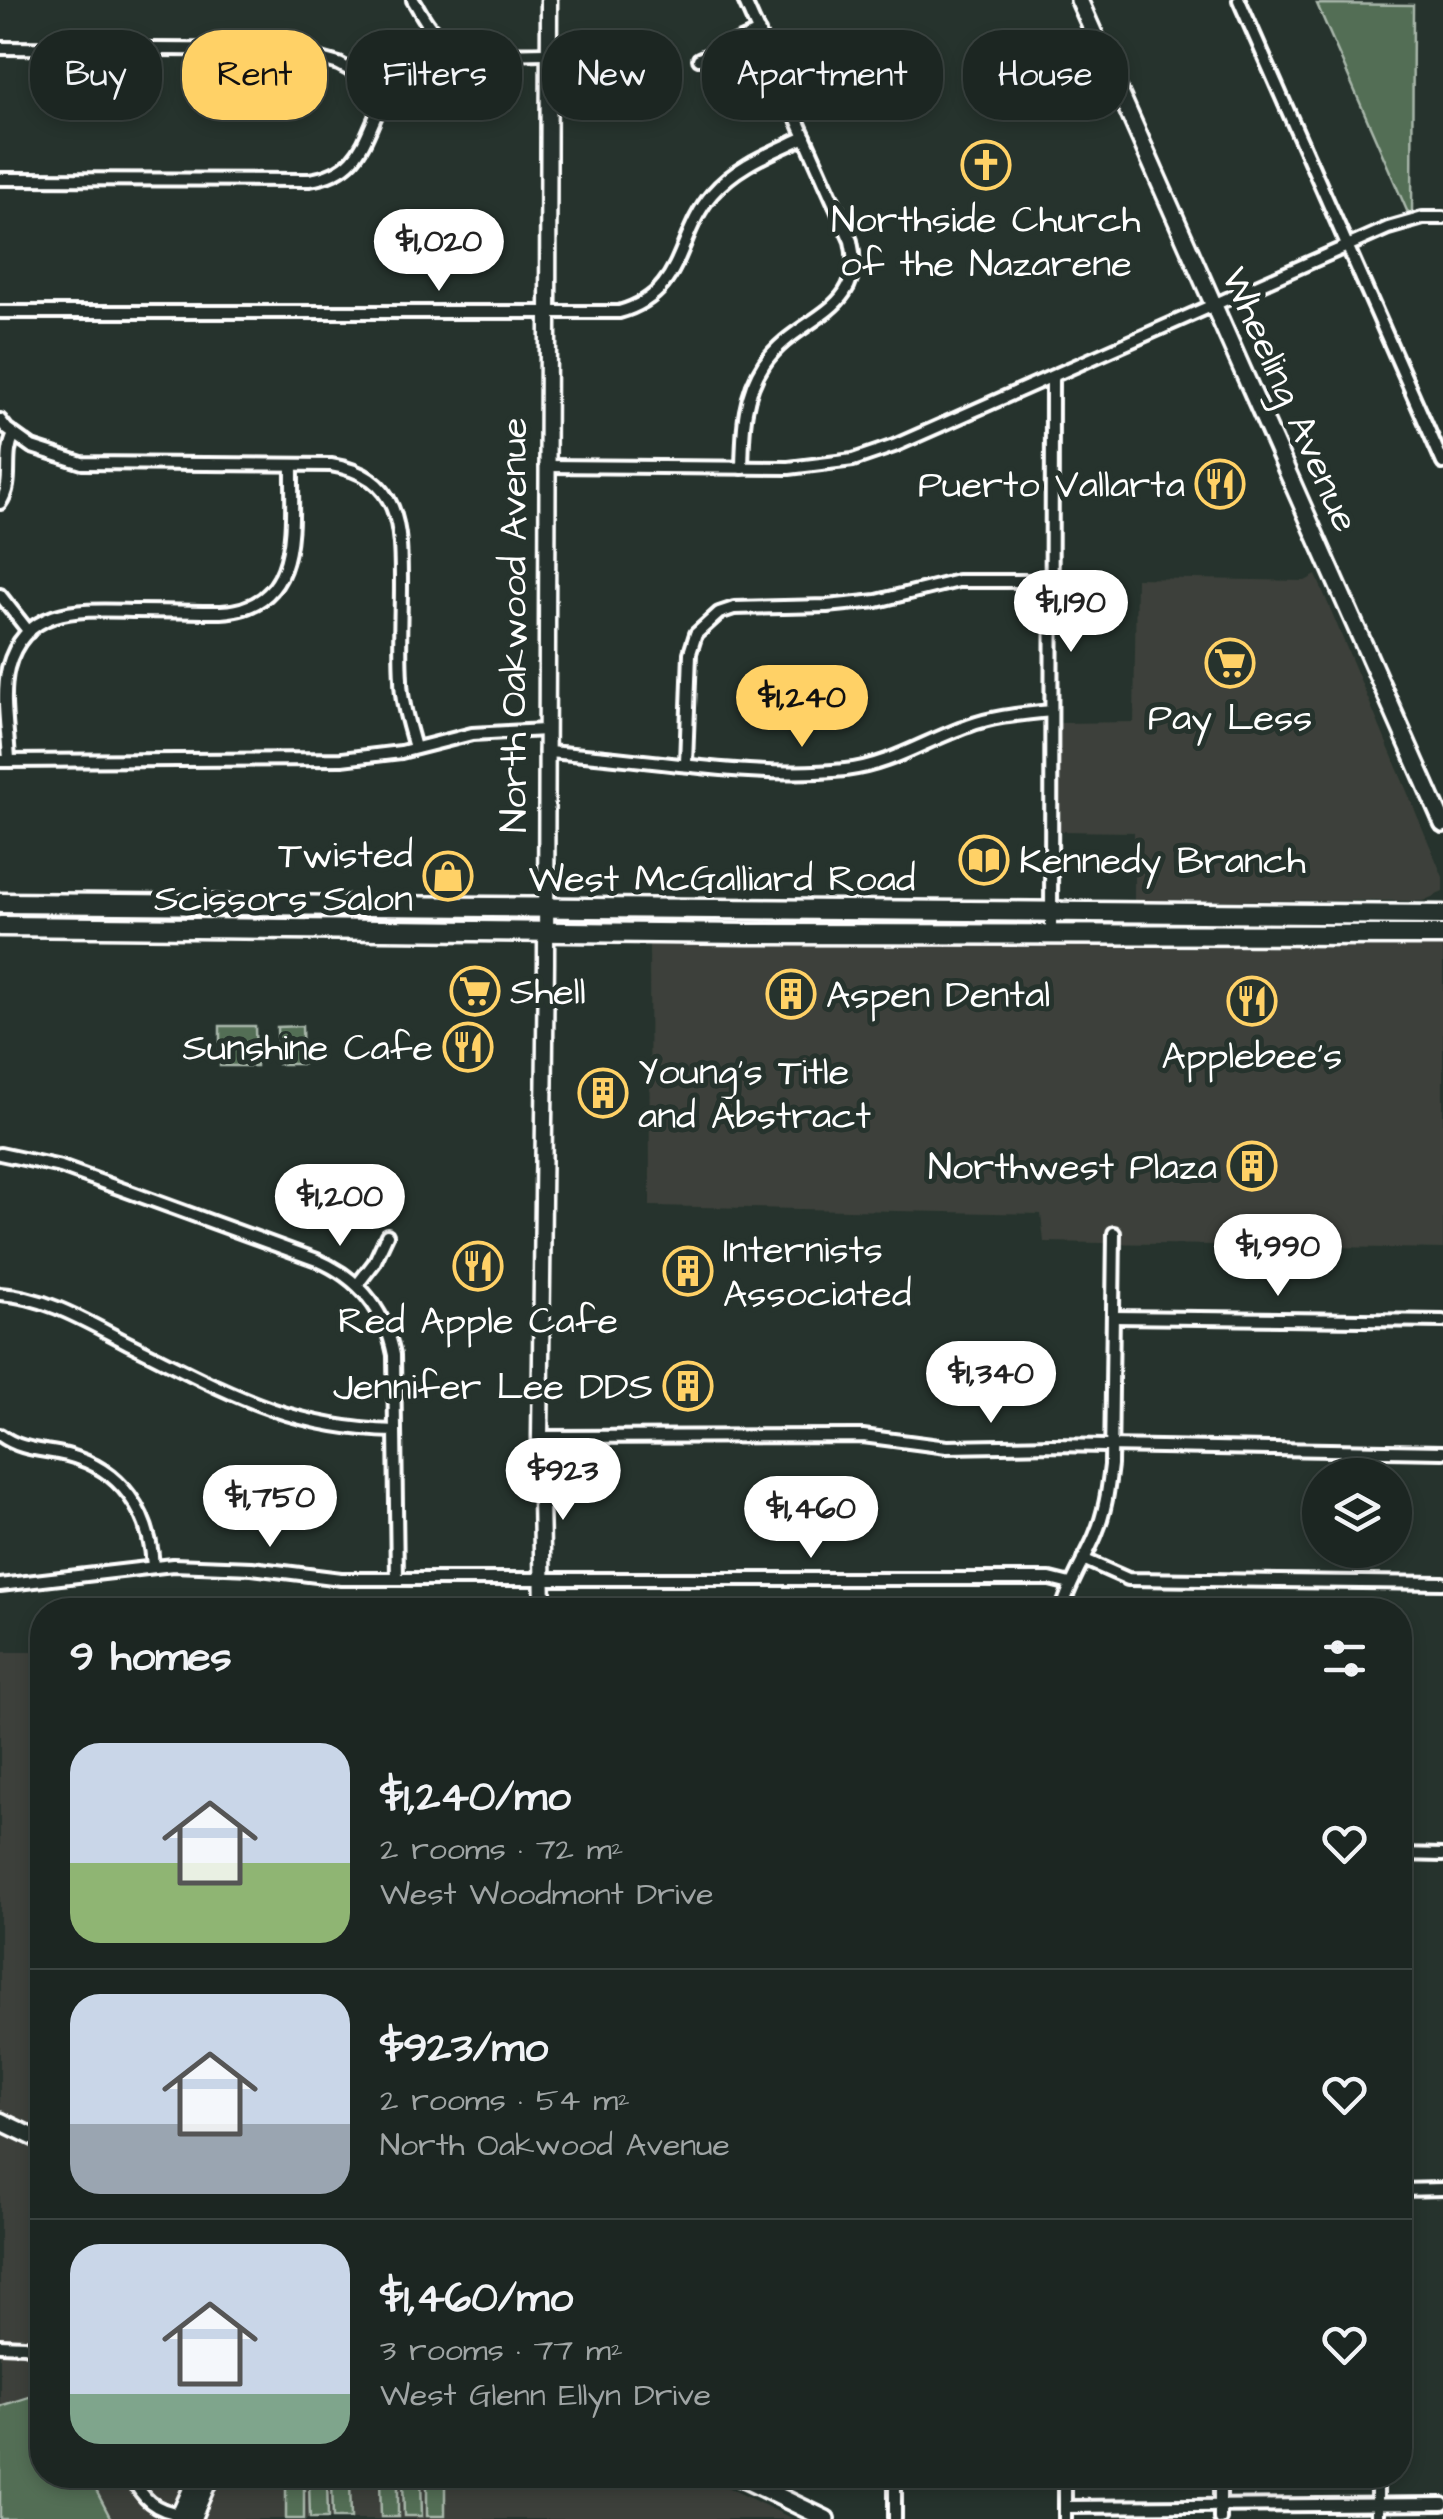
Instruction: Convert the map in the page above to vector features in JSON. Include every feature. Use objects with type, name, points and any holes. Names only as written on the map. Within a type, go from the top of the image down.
[{"type":"main road","name":"Wheeling Avenue","points":[[1079,0],[1443,824]]},
{"type":"main road","name":"West McGalliard Road","points":[[0,904],[1443,915]]},
{"type":"main road","name":"West McGalliard Road","points":[[0,926],[1443,935]]},
{"type":"main road","points":[[0,2121],[30,2135]]},
{"type":"main road","points":[[186,2517],[194,2488]]},
{"type":"main road","points":[[186,2517],[204,2488]]},
{"type":"main road","points":[[762,2488],[826,2519]]},
{"type":"street","points":[[413,0],[432,30]]},
{"type":"street","name":"North Oakwood Avenue","points":[[548,0],[548,30]]},
{"type":"street","points":[[744,0],[757,30]]},
{"type":"street","points":[[1239,0],[1443,463]]},
{"type":"street","points":[[0,48],[289,50],[347,68]]},
{"type":"street","points":[[0,178],[320,178],[340,170],[356,157],[374,120]]},
{"type":"street","name":"North Oakwood Avenue","points":[[543,1598],[540,1436],[546,930],[547,120]]},
{"type":"street","points":[[742,468],[744,412],[757,376],[773,352],[793,333],[839,302],[854,273],[851,241],[797,120]]},
{"type":"street","points":[[0,312],[620,312],[652,297],[669,279],[700,210],[715,191],[743,167],[805,138]]},
{"type":"street","points":[[546,466],[825,465],[872,454],[1401,224],[1443,218]]},
{"type":"street","points":[[1050,933],[1052,377]]},
{"type":"street","points":[[0,420],[14,435],[51,455],[82,462],[292,464],[347,468],[371,480],[394,508],[401,541],[401,689],[415,748]]},
{"type":"street","points":[[0,503],[8,488],[9,448],[14,435]]},
{"type":"street","points":[[292,464],[289,560],[276,585],[241,609],[221,612],[77,610],[46,619],[19,644],[8,672],[4,761],[342,759],[472,734],[546,730]]},
{"type":"street","points":[[686,764],[690,652],[696,634],[719,613],[734,608],[827,606],[877,600],[958,582],[1051,580]]},
{"type":"street","points":[[0,595],[30,632]]},
{"type":"street","points":[[546,752],[737,769],[844,770],[889,761],[973,724],[1051,711]]},
{"type":"street","points":[[0,1154],[62,1166],[316,1260],[357,1284],[376,1308],[392,1343],[397,1579]]},
{"type":"street","points":[[1066,1598],[1105,1506],[1111,1446],[1114,1233]]},
{"type":"street","points":[[357,1284],[374,1263],[387,1235]]},
{"type":"street","points":[[0,1294],[54,1306],[272,1411],[318,1424],[395,1431]]},
{"type":"street","points":[[1114,1318],[1443,1321]]},
{"type":"street","points":[[0,1435],[29,1450],[78,1458],[115,1479],[144,1518],[153,1566]]},
{"type":"street","points":[[540,1436],[863,1436],[922,1446],[1443,1452]]},
{"type":"street","points":[[1083,1560],[1128,1579],[1443,1583]]},
{"type":"street","points":[[0,1585],[153,1566],[223,1566],[341,1579],[887,1582],[1050,1579],[1070,1584]]},
{"type":"street","points":[[1412,1854],[1443,1855]]},
{"type":"street","points":[[1412,2190],[1443,2190]]},
{"type":"street","points":[[0,2345],[30,2348]]},
{"type":"street","points":[[138,2488],[148,2503],[186,2517]]},
{"type":"street","points":[[894,2488],[895,2519]]},
{"type":"street","points":[[1065,2488],[1066,2513],[1220,2506],[1443,2504]]},
{"type":"street","points":[[1220,2488],[1220,2519]]},
{"type":"street","points":[[1376,2488],[1377,2519]]},
{"type":"shaded area","points":[[1316,575],[1443,877],[1443,892],[1423,901],[1134,900],[1134,832],[1057,831],[1057,744],[1058,723],[1134,722],[1136,578],[1305,581]]},
{"type":"shaded area","points":[[1443,940],[1443,1249],[1044,1242],[1041,1214],[650,1206],[649,944]]},
{"type":"shaded area","points":[[0,1652],[30,1652],[30,2488],[729,2488],[793,2519],[0,2519]]},
{"type":"green space","points":[[1317,4],[1413,5],[1412,212],[1408,213]]},
{"type":"green space","points":[[220,1026],[255,1026],[256,1066],[220,1066]]},
{"type":"green space","points":[[302,1026],[303,1064],[278,1064],[277,1027]]},
{"type":"green space","points":[[30,2397],[30,2488],[95,2488],[111,2519],[0,2519],[0,2406]]},
{"type":"green space","points":[[286,2488],[304,2488],[304,2519],[286,2519]]},
{"type":"green space","points":[[309,2488],[327,2488],[328,2518],[310,2518]]},
{"type":"green space","points":[[332,2488],[350,2488],[351,2518],[333,2518]]},
{"type":"green space","points":[[380,2488],[398,2488],[398,2517],[381,2517]]},
{"type":"green space","points":[[403,2488],[421,2488],[422,2516],[404,2516]]},
{"type":"green space","points":[[427,2488],[445,2488],[445,2516],[427,2516]]},
{"type":"place","name":"Northside Church of the Nazarene","points":[[986,165]]},
{"type":"place","name":"Puerto Vallarta","points":[[1220,484]]},
{"type":"place","name":"Pay Less","points":[[1230,663]]},
{"type":"place","name":"Kennedy Branch","points":[[984,860]]},
{"type":"place","name":"Twisted Scissors Salon","points":[[448,876]]},
{"type":"place","name":"Shell","points":[[475,991]]},
{"type":"place","name":"Aspen Dental","points":[[791,994]]},
{"type":"place","name":"Applebee's","points":[[1252,1001]]},
{"type":"place","name":"Sunshine Cafe","points":[[468,1047]]},
{"type":"place","name":"Young's Title and Abstract","points":[[603,1093]]},
{"type":"place","name":"Northwest Plaza","points":[[1252,1166]]},
{"type":"place","name":"Red Apple Cafe","points":[[478,1266]]},
{"type":"place","name":"Internists Associated","points":[[688,1271]]},
{"type":"place","name":"Jennifer Lee DDS","points":[[688,1386]]}]
